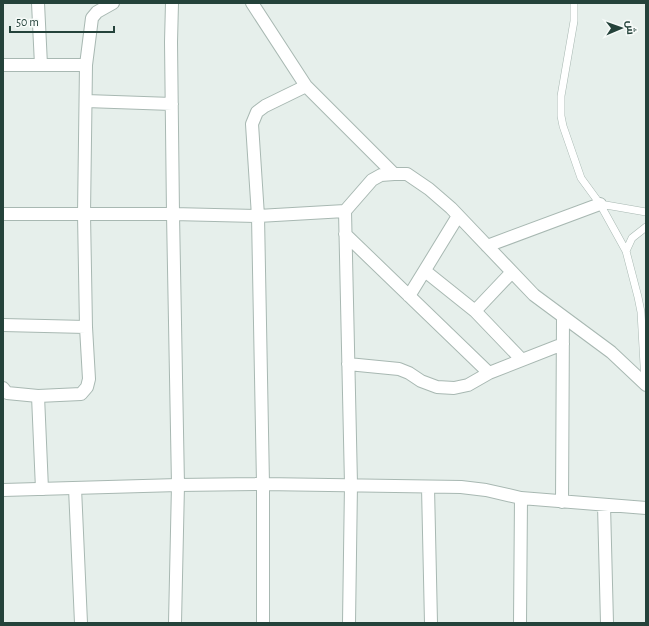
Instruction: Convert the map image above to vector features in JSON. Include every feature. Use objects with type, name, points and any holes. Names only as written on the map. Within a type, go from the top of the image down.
[{"type":"street","points":[[38,3],[41,65]]},
{"type":"street","points":[[3,388],[7,393],[38,396],[81,394],[88,387],[84,214],[86,65],[92,18],[97,12],[113,3]]},
{"type":"street","points":[[172,3],[173,214],[178,485],[175,623]]},
{"type":"street","points":[[252,3],[306,86],[394,174]]},
{"type":"street","points":[[3,65],[86,65]]},
{"type":"street","points":[[263,623],[263,484],[258,216],[252,124],[257,112],[265,106],[306,86]]},
{"type":"street","points":[[86,101],[172,104]]},
{"type":"street","points":[[349,623],[351,484],[345,211],[372,180],[381,175],[407,174],[423,185],[458,216],[534,296],[611,352],[645,384]]},
{"type":"street","points":[[487,246],[600,204]]},
{"type":"street","points":[[3,214],[173,214],[258,216],[345,211]]},
{"type":"street","points":[[409,296],[458,216]]},
{"type":"street","points":[[345,234],[489,373]]},
{"type":"street","points":[[425,271],[475,311],[522,360]]},
{"type":"street","points":[[475,311],[512,272]]},
{"type":"street","points":[[562,502],[563,317]]},
{"type":"street","points":[[3,325],[86,327]]},
{"type":"street","points":[[348,364],[398,369],[409,373],[421,381],[437,387],[454,388],[468,385],[489,373],[563,344]]},
{"type":"street","points":[[38,396],[42,489]]},
{"type":"street","points":[[3,490],[178,485],[351,484],[460,487],[486,490],[521,498],[646,508],[646,498]]},
{"type":"street","points":[[428,487],[431,623]]},
{"type":"street","points":[[75,488],[81,623]]},
{"type":"street","points":[[520,623],[521,498]]},
{"type":"street","points":[[604,505],[607,623]]},
{"type":"lane","points":[[574,3],[574,21],[561,96],[561,116],[579,174],[600,204],[626,251],[641,312],[645,384]]},
{"type":"lane","points":[[600,204],[646,212]]},
{"type":"lane","points":[[626,251],[632,238],[646,227]]}]
